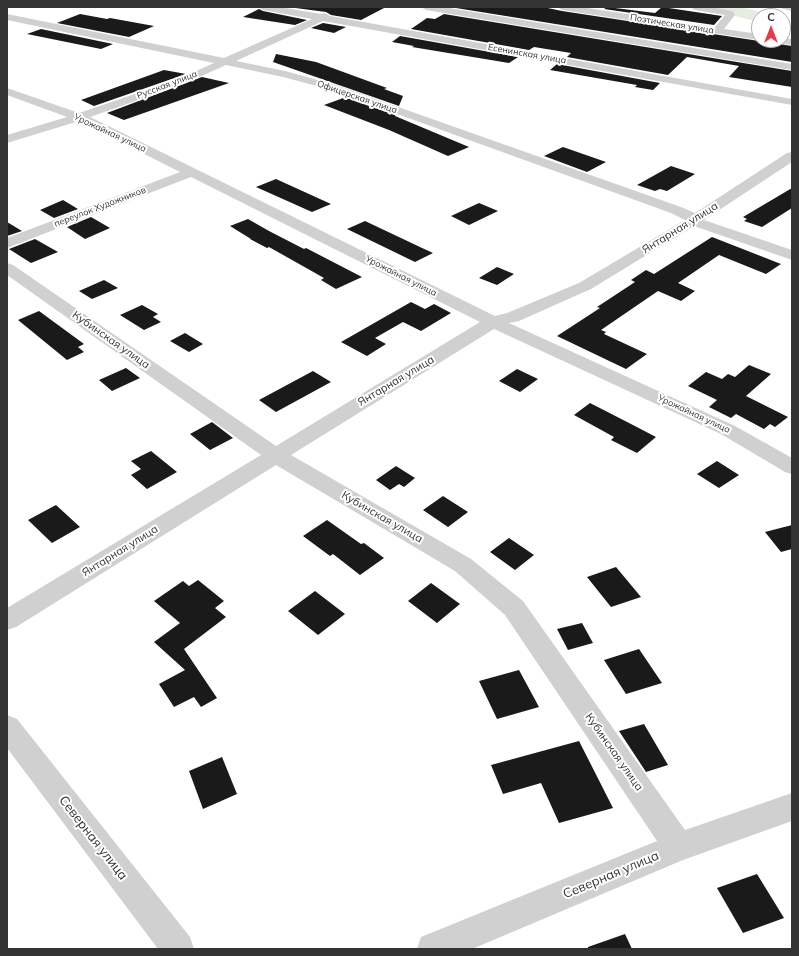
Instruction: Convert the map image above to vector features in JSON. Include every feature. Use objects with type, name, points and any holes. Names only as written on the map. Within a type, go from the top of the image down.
[{"type":"street","name":"Есенинская улица","points":[[263,7],[792,102]]},
{"type":"street","points":[[426,7],[792,67]]},
{"type":"street","name":"Поэтическая улица","points":[[562,7],[751,36]]},
{"type":"street","points":[[695,7],[730,13],[717,31]]},
{"type":"street","points":[[786,7],[792,8]]},
{"type":"street","name":"Русская улица","points":[[7,139],[80,117],[180,82],[335,10]]},
{"type":"street","name":"Офицерская улица","points":[[7,17],[285,74],[332,87],[668,207],[694,220],[792,255]]},
{"type":"street","name":"Урожайная улица","points":[[7,92],[20,95],[64,113],[80,117],[493,322],[728,430],[792,467]]},
{"type":"street","name":"Янтарная улица","points":[[7,620],[493,322],[513,317],[585,286],[694,220],[792,156]]},
{"type":"street","name":"переулок Художников","points":[[7,243],[192,172]]},
{"type":"street","name":"Кубинская улица","points":[[7,268],[276,455],[463,565],[514,608],[679,847]]},
{"type":"street","name":"Северная улица","points":[[7,727],[178,949]]},
{"type":"street","name":"Северная улица","points":[[433,949],[679,847],[792,807]]},
{"type":"shaded area","points":[[700,7],[740,7],[751,10],[751,20]]},
{"type":"building","points":[[288,7],[386,7],[361,20],[331,15],[326,12]]},
{"type":"building","points":[[543,7],[751,40],[751,48],[791,48],[792,46],[792,62],[456,8]]},
{"type":"building","points":[[607,7],[655,13],[662,7],[722,16],[714,25],[604,9]]},
{"type":"building","points":[[259,9],[307,20],[295,25],[243,17]]},
{"type":"building","points":[[80,14],[154,26],[129,37],[57,23]]},
{"type":"building","points":[[444,14],[792,71],[792,87],[729,77],[739,66],[687,57],[668,75],[567,57],[571,53],[534,47],[529,50],[411,29],[427,18],[435,19]]},
{"type":"building","points":[[323,23],[346,27],[334,33],[311,28]]},
{"type":"building","points":[[41,29],[113,44],[101,49],[27,34]]},
{"type":"building","points":[[400,36],[518,57],[509,63],[412,47],[414,46],[392,42]]},
{"type":"building","points":[[276,54],[316,62],[387,88],[384,89],[403,96],[399,106],[273,62]]},
{"type":"building","points":[[557,64],[660,83],[653,90],[635,87],[637,85],[550,70]]},
{"type":"building","points":[[164,70],[186,74],[94,106],[81,100]]},
{"type":"building","points":[[202,77],[229,83],[124,120],[107,113]]},
{"type":"building","points":[[346,97],[395,115],[469,147],[448,156],[389,130],[324,105]]},
{"type":"building","points":[[563,147],[606,162],[587,172],[544,156]]},
{"type":"building","points":[[671,166],[695,174],[667,191],[660,189],[655,191],[637,185]]},
{"type":"building","points":[[276,179],[331,204],[312,212],[256,187]]},
{"type":"building","points":[[792,188],[792,208],[762,227],[744,221],[747,219],[743,217]]},
{"type":"building","points":[[63,200],[78,209],[54,218],[40,210]]},
{"type":"building","points":[[479,203],[498,211],[469,225],[451,216]]},
{"type":"building","points":[[91,217],[110,228],[85,239],[67,227]]},
{"type":"building","points":[[248,219],[304,249],[306,248],[362,277],[336,289],[321,280],[324,278],[269,247],[267,248],[250,239],[230,226]]},
{"type":"building","points":[[365,221],[433,253],[415,262],[347,229]]},
{"type":"building","points":[[7,222],[22,231],[7,236]]},
{"type":"building","points":[[712,237],[781,264],[766,274],[719,255],[678,283],[695,291],[681,301],[658,291],[601,330],[606,332],[604,334],[647,354],[626,369],[557,336],[600,308],[597,307],[635,282],[631,280],[646,270],[654,274]]},
{"type":"building","points":[[35,239],[58,252],[31,263],[9,249]]},
{"type":"building","points":[[497,267],[514,274],[497,285],[479,278]]},
{"type":"building","points":[[104,280],[118,288],[92,299],[79,291]]},
{"type":"building","points":[[411,302],[425,309],[434,304],[451,313],[421,331],[403,322],[375,338],[386,344],[367,356],[341,342]]},
{"type":"building","points":[[142,305],[158,314],[153,317],[161,322],[144,330],[120,315]]},
{"type":"building","points":[[39,311],[84,344],[78,347],[84,352],[67,360],[18,320]]},
{"type":"building","points":[[185,333],[203,344],[189,352],[170,341]]},
{"type":"building","points":[[749,365],[771,374],[746,396],[788,417],[775,427],[770,424],[764,429],[736,414],[731,418],[709,407],[717,400],[688,386],[706,372],[722,379],[728,374],[735,377]]},
{"type":"building","points":[[126,368],[140,378],[112,391],[99,380]]},
{"type":"building","points":[[517,369],[538,379],[520,392],[499,381]]},
{"type":"building","points":[[313,371],[331,382],[276,412],[259,400]]},
{"type":"building","points":[[590,403],[656,437],[637,453],[611,440],[614,437],[574,415]]},
{"type":"building","points":[[212,422],[233,438],[210,450],[190,434]]},
{"type":"building","points":[[151,451],[177,472],[147,489],[131,475],[141,469],[131,461]]},
{"type":"building","points":[[717,461],[739,475],[719,488],[697,474]]},
{"type":"building","points":[[396,466],[415,478],[404,487],[399,484],[390,490],[376,480]]},
{"type":"building","points":[[443,496],[468,512],[448,527],[423,510]]},
{"type":"building","points":[[56,505],[80,527],[52,543],[28,520]]},
{"type":"building","points":[[327,520],[361,544],[364,543],[384,558],[360,575],[333,554],[330,556],[303,536]]},
{"type":"building","points":[[792,525],[792,549],[781,552],[765,532]]},
{"type":"building","points":[[509,538],[534,555],[515,570],[490,552]]},
{"type":"building","points":[[616,567],[641,597],[611,607],[587,577]]},
{"type":"building","points":[[198,580],[224,601],[215,608],[226,617],[184,649],[217,698],[201,707],[194,697],[174,707],[159,684],[185,670],[154,642],[180,623],[154,601],[183,581],[189,586]]},
{"type":"building","points":[[431,583],[460,604],[437,623],[408,601]]},
{"type":"building","points":[[315,591],[345,614],[318,635],[288,611]]},
{"type":"building","points":[[582,623],[593,643],[568,650],[557,629]]},
{"type":"building","points":[[639,649],[662,683],[626,694],[604,660]]},
{"type":"building","points":[[519,670],[539,707],[497,719],[479,681]]},
{"type":"building","points":[[644,724],[668,765],[646,772],[619,731]]},
{"type":"building","points":[[579,741],[613,808],[559,823],[541,783],[503,794],[491,765]]},
{"type":"building","points":[[222,757],[237,794],[203,809],[189,771]]},
{"type":"building","points":[[757,874],[784,918],[743,933],[717,888]]},
{"type":"building","points":[[625,934],[632,949],[588,949],[588,947]]}]
